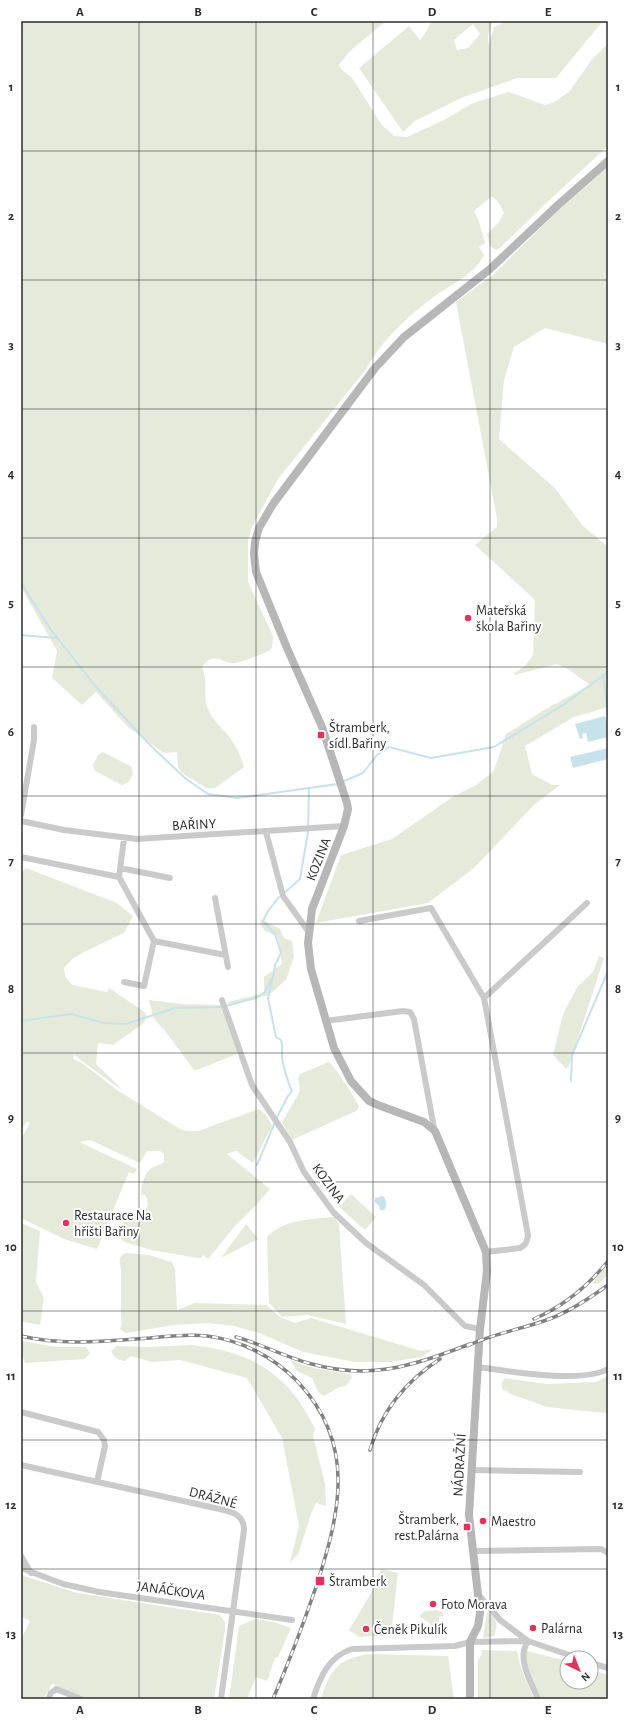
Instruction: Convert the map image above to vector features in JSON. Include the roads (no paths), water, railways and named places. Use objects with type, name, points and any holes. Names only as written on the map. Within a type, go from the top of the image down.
[{"type":"main road","name":"KOZINA","points":[[434,1128],[419,1120],[378,1106],[362,1094],[351,1081],[342,1066],[325,1021],[310,963],[308,931],[312,909],[344,826],[348,809],[343,787],[322,727],[258,576],[254,548],[259,528],[267,513],[375,368],[404,338],[490,270],[559,204],[608,161]]},
{"type":"main road","points":[[434,1128],[486,1252],[487,1271],[480,1329]]},
{"type":"main road","name":"NÁDRAŽNÍ","points":[[470,1642],[478,1626],[480,1617],[469,1515],[480,1329]]},
{"type":"main road","points":[[470,1642],[470,1699]]},
{"type":"street","points":[[21,815],[34,740],[34,727]]},
{"type":"street","name":"BAŘINY","points":[[21,821],[56,829],[124,839],[266,832],[313,827],[344,826]]},
{"type":"street","points":[[266,832],[283,896],[308,931]]},
{"type":"street","points":[[124,839],[119,877],[154,942],[144,986],[124,982]]},
{"type":"street","points":[[21,857],[119,877]]},
{"type":"street","points":[[120,868],[170,878]]},
{"type":"street","points":[[215,898],[228,967]]},
{"type":"street","points":[[484,998],[587,903]]},
{"type":"street","points":[[359,922],[431,908],[484,998],[528,1235],[527,1242],[520,1248],[486,1252]]},
{"type":"street","points":[[154,942],[225,955]]},
{"type":"street","name":"KOZINA","points":[[222,1000],[252,1085],[290,1142],[304,1172],[334,1213],[366,1243],[424,1285],[465,1326],[480,1329]]},
{"type":"street","points":[[325,1021],[403,1010],[410,1012],[414,1019],[434,1128]]},
{"type":"street","points":[[477,1367],[576,1376],[591,1375],[608,1369]]},
{"type":"street","points":[[21,1412],[98,1432],[104,1440],[105,1446],[97,1482]]},
{"type":"street","name":"DRÁŽNÉ","points":[[21,1465],[224,1510],[239,1516],[243,1523],[244,1530],[233,1611]]},
{"type":"street","points":[[471,1470],[580,1472]]},
{"type":"street","points":[[473,1551],[601,1549],[608,1553]]},
{"type":"street","points":[[21,1556],[31,1573]]},
{"type":"street","name":"JANÁČKOVA","points":[[21,1568],[31,1573],[77,1588],[233,1611]]},
{"type":"street","points":[[478,1594],[500,1620],[528,1641],[559,1652]]},
{"type":"street","points":[[221,1699],[233,1611],[292,1620]]},
{"type":"street","points":[[313,1699],[328,1665],[336,1656],[346,1650],[372,1647],[455,1646],[470,1642],[528,1641]]},
{"type":"street","points":[[528,1641],[523,1648],[524,1665],[538,1699]]},
{"type":"street","points":[[48,1699],[51,1693],[56,1689],[81,1699]]},
{"type":"water","points":[[605,716],[608,727],[608,737],[588,742],[586,733],[582,734],[583,738],[580,739],[575,724]]},
{"type":"water","points":[[608,748],[608,759],[573,768],[570,757]]},
{"type":"water","points":[[383,1196],[386,1203],[384,1210],[380,1210],[379,1206],[374,1201],[376,1197],[378,1198]]},
{"type":"waterway","points":[[21,583],[51,630],[96,687],[150,745],[186,779],[208,794],[237,798],[338,784]]},
{"type":"waterway","points":[[21,635],[56,638]]},
{"type":"waterway","points":[[342,782],[363,773],[377,755],[389,747],[431,758],[494,747],[563,705],[608,672]]},
{"type":"waterway","points":[[603,675],[608,715]]},
{"type":"waterway","points":[[284,893],[300,879],[308,832],[309,788]]},
{"type":"waterway","points":[[274,973],[275,965],[281,953],[275,934],[263,921],[268,911],[279,897]]},
{"type":"waterway","points":[[571,1081],[572,1055],[608,971]]},
{"type":"waterway","points":[[274,972],[268,998],[276,1037],[282,1042],[283,1064],[292,1091],[277,1117]]},
{"type":"waterway","points":[[226,1006],[256,998],[265,992],[271,979]]},
{"type":"waterway","points":[[21,1021],[71,1014],[104,1023],[126,1024],[175,1008],[223,1007]]},
{"type":"waterway","points":[[257,1165],[275,1122]]},
{"type":"railway","points":[[534,1319],[565,1302],[584,1287],[608,1261]]},
{"type":"railway","points":[[467,1346],[559,1315],[581,1303],[608,1285]]},
{"type":"railway","points":[[21,1336],[69,1342],[186,1335],[200,1335],[220,1338],[232,1341],[256,1351],[278,1365],[298,1382],[317,1406],[329,1430],[336,1455],[338,1480],[332,1533],[316,1587],[296,1643],[273,1699]]},
{"type":"railway","points":[[236,1337],[308,1363],[351,1371],[371,1371],[410,1364],[429,1359],[470,1344]]},
{"type":"railway","points":[[370,1450],[381,1423],[396,1398],[416,1377],[440,1359]]},
{"type":"place","name":"Mateřská škola Bařiny","points":[[468,618]]},
{"type":"place","name":"Štramberk, sídl.Bařiny","points":[[321,735]]},
{"type":"place","name":"Restaurace Na hřišti Bařiny","points":[[66,1223]]},
{"type":"place","name":"Maestro","points":[[483,1521]]},
{"type":"place","name":"Štramberk, rest.Palárna","points":[[467,1527]]},
{"type":"place","name":"Štramberk","points":[[320,1581]]},
{"type":"place","name":"Foto Morava","points":[[433,1604]]},
{"type":"place","name":"Palárna","points":[[533,1628]]},
{"type":"place","name":"Čeněk Pikulík","points":[[366,1629]]}]
